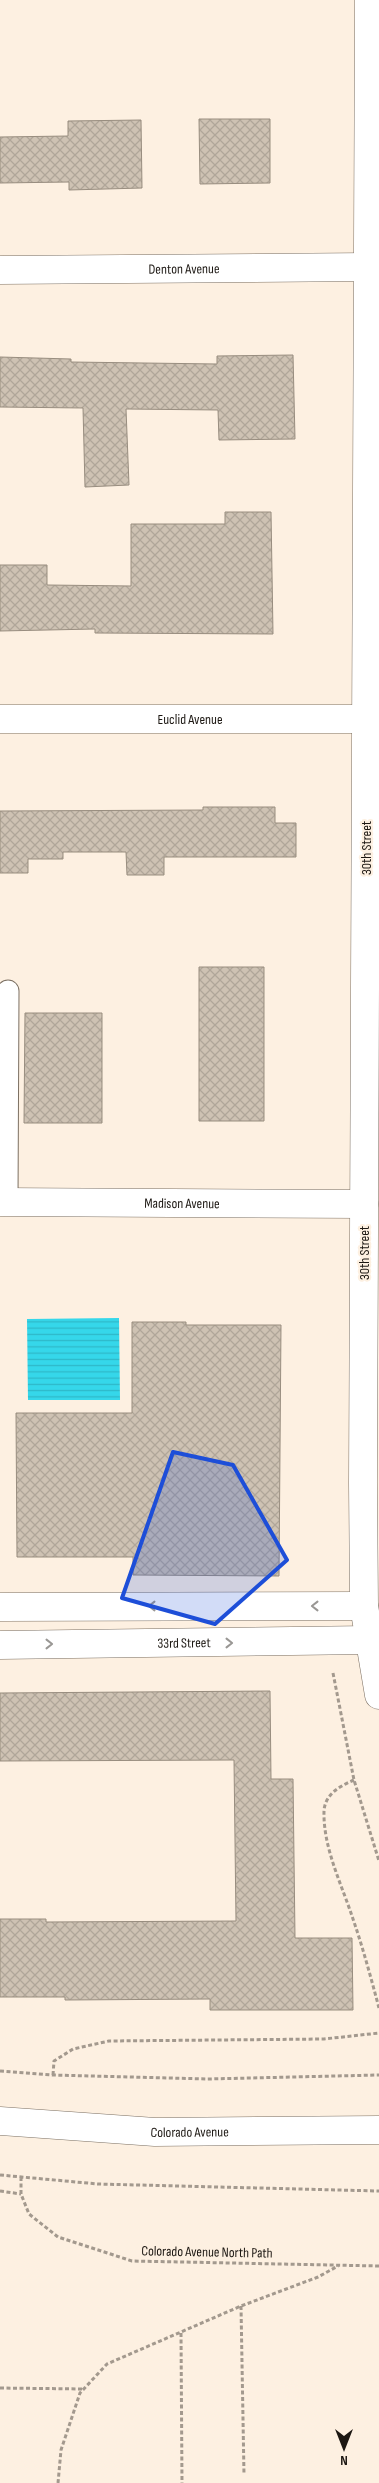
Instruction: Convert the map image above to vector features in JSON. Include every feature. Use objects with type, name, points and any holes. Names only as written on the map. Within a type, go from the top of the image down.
[{"type":"main road","name":"30th Street","points":[[369,0],[368,268],[372,719],[364,1204],[364,1606],[368,1640],[379,1695]]},
{"type":"main road","name":"Denton Avenue","points":[[0,270],[368,268]]},
{"type":"main road","name":"Euclid Avenue","points":[[0,719],[372,719]]},
{"type":"main road","name":"Madison Avenue","points":[[3,1202],[364,1204]]},
{"type":"main road","points":[[0,1607],[364,1606]]},
{"type":"main road","name":"33rd Street","points":[[0,1644],[368,1640]]},
{"type":"main road","name":"Colorado Avenue","points":[[0,2121],[155,2132],[379,2130]]},
{"type":"lane","points":[[3,1202],[8,991]]},
{"type":"path","points":[[379,1861],[354,1780],[330,1794],[324,1810],[329,1849],[354,1921],[379,2008]]},
{"type":"path","points":[[54,2074],[54,2061],[73,2049],[109,2041],[324,2039],[379,2033]]},
{"type":"path","points":[[0,2071],[207,2079],[379,2075]]},
{"type":"path","points":[[0,2175],[98,2184],[379,2191]]},
{"type":"path","points":[[0,2191],[21,2194],[21,2177]]},
{"type":"path","name":"Colorado Avenue North Path","points":[[21,2194],[29,2214],[58,2237],[132,2261],[379,2266]]},
{"type":"path","points":[[58,2483],[61,2450],[80,2393],[107,2364],[241,2306],[318,2278],[340,2266]]},
{"type":"path","points":[[241,2306],[244,2475]]},
{"type":"path","points":[[182,2333],[182,2483]]},
{"type":"path","points":[[0,2388],[84,2389]]},
{"type":"highlighted area","points":[[173,1452],[233,1465],[287,1560],[215,1624],[122,1598]]},
{"type":"water","points":[[119,1318],[120,1400],[28,1400],[27,1319]]},
{"type":"building","points":[[199,119],[270,119],[270,183],[200,184]]},
{"type":"building","points":[[141,120],[142,188],[69,190],[69,182],[0,183],[0,137],[68,136],[68,121]]},
{"type":"building","points":[[293,355],[295,439],[219,440],[218,410],[126,409],[129,485],[85,487],[83,408],[0,407],[0,357],[71,359],[71,362],[217,364],[217,356]]},
{"type":"building","points":[[225,512],[271,512],[273,634],[95,633],[95,629],[0,631],[0,565],[47,565],[47,585],[131,586],[131,524],[225,524]]},
{"type":"building","points":[[203,807],[275,807],[275,823],[296,823],[296,857],[164,857],[164,875],[127,875],[126,852],[63,852],[63,859],[28,859],[28,873],[0,873],[0,811],[203,810]]},
{"type":"building","points":[[199,967],[264,967],[264,1121],[199,1121]]},
{"type":"building","points":[[25,1013],[102,1013],[102,1123],[24,1123]]},
{"type":"building","points":[[132,1322],[186,1322],[186,1325],[281,1325],[279,1576],[133,1575],[133,1557],[17,1557],[16,1413],[132,1413]]},
{"type":"building","points":[[270,1691],[271,1779],[293,1779],[295,1938],[352,1938],[353,2010],[210,2010],[210,1999],[65,2000],[65,1997],[0,1997],[0,1919],[46,1919],[46,1922],[236,1921],[234,1760],[0,1761],[0,1693]]}]
